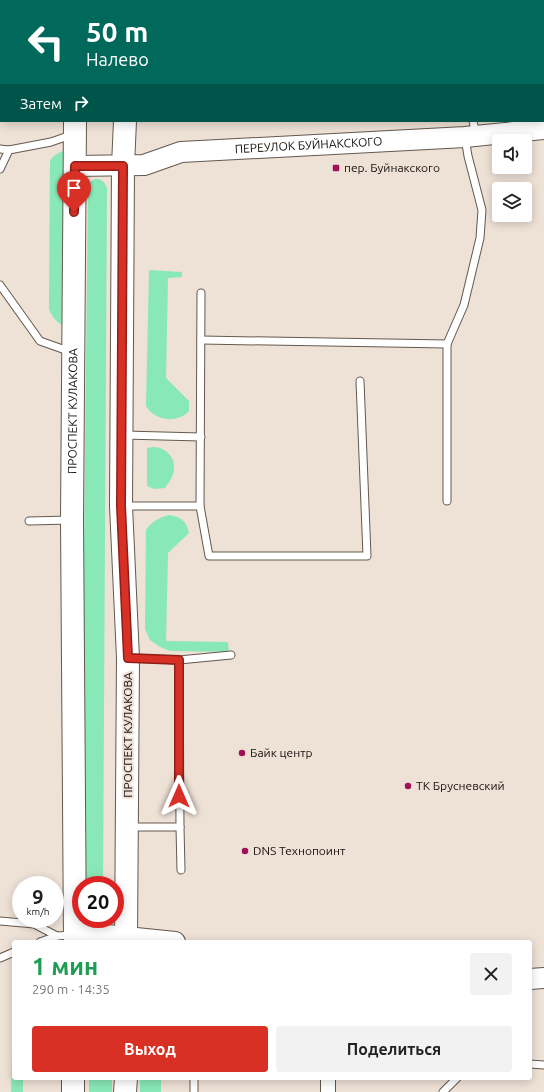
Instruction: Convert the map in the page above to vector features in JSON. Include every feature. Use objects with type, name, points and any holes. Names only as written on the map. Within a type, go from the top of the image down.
[{"type":"main road","name":"ПРОСПЕКТ КУЛАКОВА","points":[[125,122],[123,166],[121,506],[128,658],[126,940]]},
{"type":"main road","name":"ПРОСПЕКТ КУЛАКОВА","points":[[69,937],[75,127]]},
{"type":"main road","points":[[69,937],[126,940]]},
{"type":"main road","points":[[73,1080],[73,1092]]},
{"type":"main road","points":[[126,1080],[126,1092]]},
{"type":"street","name":"ПЕРЕУЛОК БУЙНАКСКОГО","points":[[75,166],[144,165],[181,152],[500,129],[544,129]]},
{"type":"street","points":[[532,979],[544,978]]},
{"type":"street","points":[[328,1080],[328,1092]]},
{"type":"lane","points":[[0,150],[9,150],[51,142],[75,127]]},
{"type":"lane","points":[[446,501],[447,344],[464,305],[480,238],[482,210],[468,156],[472,131]]},
{"type":"lane","points":[[0,169],[9,150]]},
{"type":"lane","points":[[0,285],[40,341],[73,352]]},
{"type":"lane","points":[[201,292],[200,506],[209,556],[367,556],[360,381]]},
{"type":"lane","points":[[201,340],[447,344]]},
{"type":"lane","points":[[122,435],[201,437]]},
{"type":"lane","points":[[121,506],[200,506]]},
{"type":"lane","points":[[29,521],[72,520]]},
{"type":"lane","points":[[128,658],[179,660],[231,655]]},
{"type":"lane","points":[[179,660],[180,870]]},
{"type":"lane","points":[[127,828],[180,827]]},
{"type":"lane","points":[[0,921],[34,924],[69,937]]},
{"type":"lane","points":[[52,940],[69,937]]},
{"type":"lane","points":[[0,958],[12,953]]},
{"type":"lane","points":[[532,1064],[544,1064]]},
{"type":"lane","points":[[194,1080],[194,1092]]},
{"type":"lane","points":[[443,1092],[455,1080]]},
{"type":"green space","points":[[67,150],[66,327],[55,320],[49,309],[50,161],[55,155]]},
{"type":"green space","points":[[95,179],[99,179],[107,188],[103,876],[80,876],[88,188],[90,182]]},
{"type":"green space","points":[[149,270],[182,272],[182,277],[168,278],[166,378],[189,401],[189,411],[178,418],[160,418],[146,406]]},
{"type":"green space","points":[[153,447],[163,449],[173,459],[174,469],[171,479],[165,488],[154,489],[147,486],[147,448]]},
{"type":"green space","points":[[169,515],[177,517],[185,522],[189,533],[168,553],[166,641],[228,642],[229,652],[170,651],[160,647],[150,640],[145,629],[146,530],[156,520]]},
{"type":"green space","points":[[12,1050],[12,1080],[23,1080],[23,1092],[11,1092]]},
{"type":"green space","points":[[89,1080],[112,1080],[112,1092],[89,1092]]},
{"type":"green space","points":[[140,1080],[161,1080],[161,1092],[140,1092]]},
{"type":"place","name":"пер. Буйнакского","points":[[336,168]]},
{"type":"place","name":"Байк центр","points":[[242,753]]},
{"type":"place","name":"ТК Брусневский","points":[[408,786]]},
{"type":"place","name":"DNS Технопоинт","points":[[245,851]]},
{"type":"route","points":[[74,212],[75,166],[123,166],[121,506],[128,658],[179,660],[179,796]]}]
